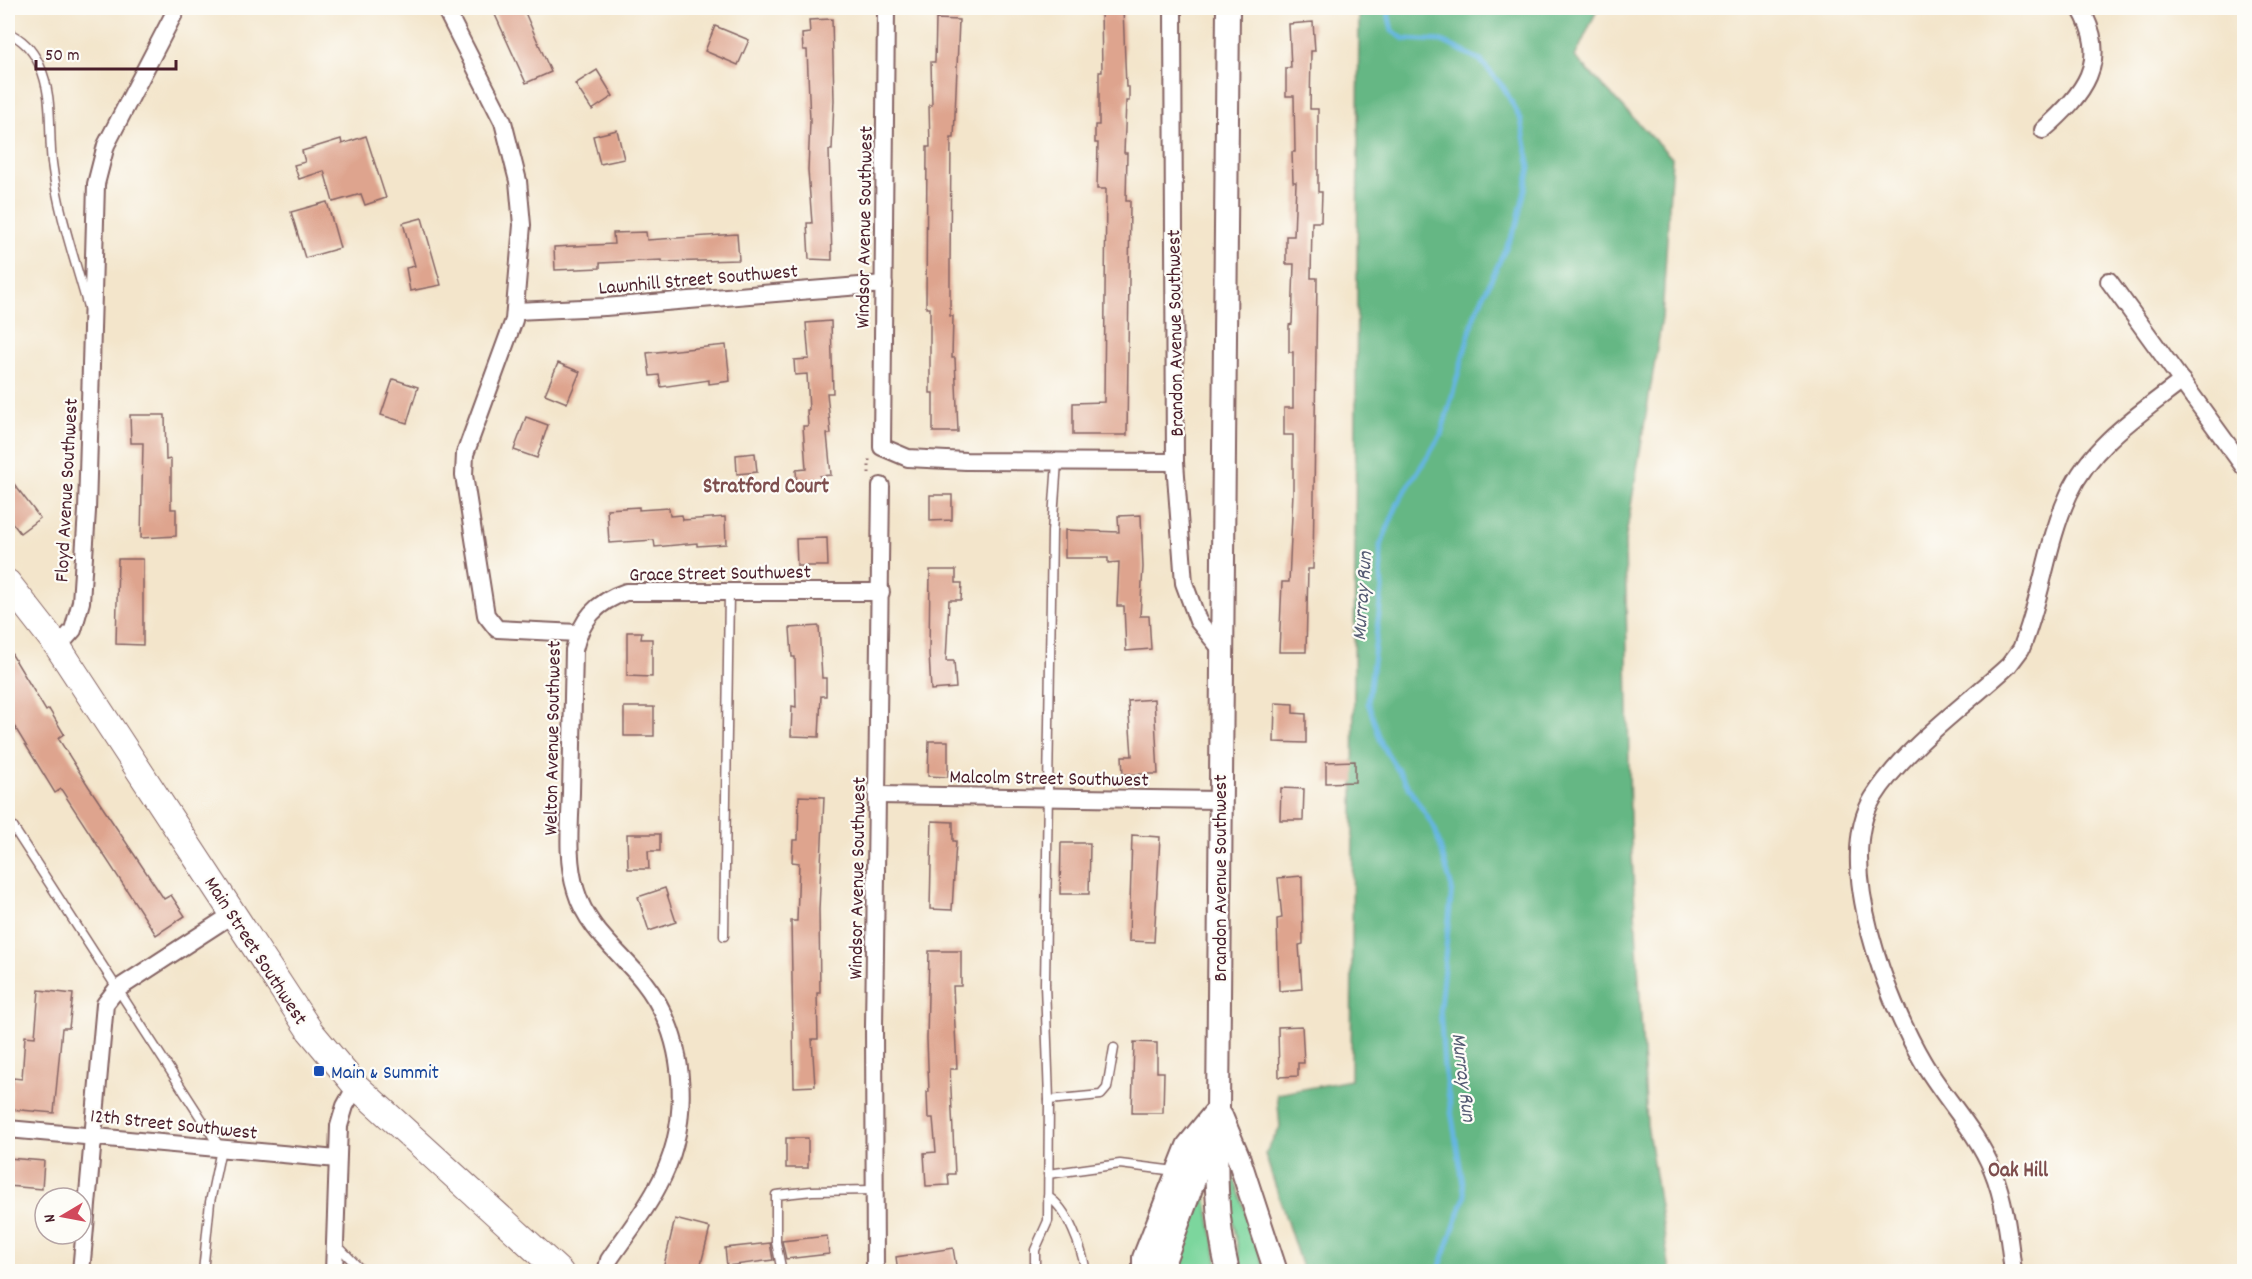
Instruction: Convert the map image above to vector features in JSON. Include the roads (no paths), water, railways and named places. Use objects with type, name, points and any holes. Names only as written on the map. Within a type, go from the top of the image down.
[{"type":"main road","name":"Brandon Avenue Southwest","points":[[1228,8],[1220,648],[1218,1109],[1215,1170],[1217,1208],[1228,1272]]},
{"type":"main road","name":"Main Street Southwest","points":[[8,583],[58,647],[310,1031],[356,1086],[560,1272]]},
{"type":"main road","name":"Brandon Avenue Southwest","points":[[1218,1109],[1239,1160],[1276,1272]]},
{"type":"main road","points":[[1144,1272],[1144,1258],[1188,1146],[1218,1109]]},
{"type":"main road","points":[[1157,1272],[1164,1261],[1199,1170],[1218,1109]]},
{"type":"street","points":[[93,327],[96,184],[101,159],[177,8]]},
{"type":"street","name":"Welton Avenue Southwest","points":[[445,8],[503,122],[513,151],[522,225],[515,311],[465,454],[464,475],[486,615],[497,629],[578,633],[574,651],[570,843],[576,892],[585,913],[598,932],[643,981],[661,1010],[672,1035],[680,1084],[678,1136],[670,1160],[657,1188],[609,1260],[606,1272]]},
{"type":"street","name":"Windsor Avenue Southwest","points":[[886,8],[882,447],[908,458],[1057,462]]},
{"type":"street","name":"Brandon Avenue Southwest","points":[[1173,8],[1175,462],[1184,583],[1198,621],[1220,648]]},
{"type":"street","points":[[2043,130],[2077,99],[2086,86],[2092,49],[2090,28],[2080,8]]},
{"type":"street","points":[[2109,281],[2244,467]]},
{"type":"street","name":"Lawnhill Street Southwest","points":[[515,311],[605,307],[884,284]]},
{"type":"street","name":"Floyd Avenue Southwest","points":[[58,647],[73,630],[81,602],[93,327]]},
{"type":"street","points":[[2013,1272],[2004,1213],[1992,1169],[1923,1062],[1883,978],[1865,910],[1861,872],[1864,821],[1872,801],[1905,758],[2009,665],[2020,649],[2061,513],[2080,473],[2127,424],[2182,381]]},
{"type":"street","points":[[1057,462],[1175,462]]},
{"type":"street","name":"Windsor Avenue Southwest","points":[[875,1272],[880,486]]},
{"type":"street","name":"Grace Street Southwest","points":[[578,633],[596,608],[610,597],[626,592],[880,592]]},
{"type":"street","name":"Malcolm Street Southwest","points":[[878,795],[1220,800]]},
{"type":"street","points":[[81,1272],[105,1004],[116,990],[233,914]]},
{"type":"street","points":[[334,1272],[339,1126],[345,1106],[356,1086]]},
{"type":"street","name":"12th Street Southwest","points":[[8,1129],[337,1159]]},
{"type":"lane","points":[[8,33],[23,40],[31,49],[48,89],[52,114],[52,164],[93,327]]},
{"type":"lane","points":[[1035,1272],[1035,1250],[1048,1221],[1049,1100],[1045,984],[1047,798],[1052,532],[1057,462]]},
{"type":"lane","points":[[724,936],[729,592]]},
{"type":"lane","points":[[8,837],[10,824]]},
{"type":"lane","points":[[10,824],[221,1149],[210,1202],[203,1272]]},
{"type":"lane","points":[[1049,1100],[1101,1095],[1107,1088],[1114,1048]]},
{"type":"lane","points":[[1048,1174],[1120,1164],[1168,1168],[1178,1172]]},
{"type":"lane","points":[[782,1272],[776,1242],[776,1195],[812,1191],[875,1190]]},
{"type":"lane","points":[[1048,1197],[1057,1202],[1082,1249],[1086,1272]]},
{"type":"lane","points":[[334,1242],[363,1272]]},
{"type":"waterway","name":"Murray Run","points":[[1387,8],[1392,31],[1404,39],[1442,41],[1480,60],[1504,88],[1521,120],[1530,168],[1517,224],[1475,314],[1441,435],[1399,501],[1380,546],[1382,589],[1368,703],[1382,745],[1435,829],[1452,888],[1440,1007],[1444,1068],[1465,1196],[1438,1272]]},
{"type":"place","name":"Main & Summit","points":[[319,1071]]},
{"type":"district","name":"Stratford Court","points":[[766,485]]},
{"type":"district","name":"Oak Hill","points":[[2018,1169]]}]
